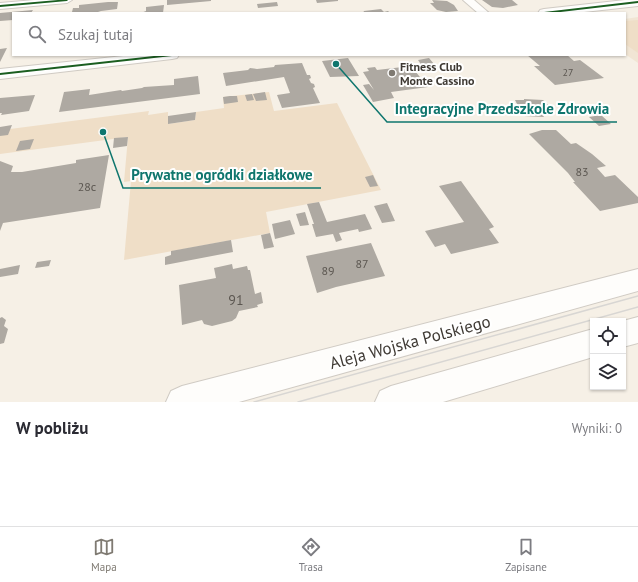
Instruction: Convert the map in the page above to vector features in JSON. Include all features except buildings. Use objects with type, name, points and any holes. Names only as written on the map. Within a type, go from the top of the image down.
[{"type":"main road","name":"Aleja Wojska Polskiego","points":[[182,402],[638,280]]},
{"type":"main road","points":[[626,333],[638,330]]},
{"type":"main road","points":[[391,402],[590,344]]},
{"type":"street","points":[[0,6],[67,0]]},
{"type":"street","points":[[468,0],[483,12]]},
{"type":"street","points":[[553,12],[638,2]]},
{"type":"street","points":[[0,74],[163,56]]},
{"type":"shaded area","points":[[638,17],[638,63],[626,55],[626,19]]},
{"type":"shaded area","points":[[638,20],[638,53],[626,45],[626,21]]},
{"type":"shaded area","points":[[269,92],[274,111],[337,103],[381,190],[266,212],[270,233],[124,260],[131,181],[124,182],[128,137],[0,154],[0,136],[10,129],[149,111],[148,115],[168,112],[168,124],[195,120],[196,112],[224,108],[223,97]]},
{"type":"tram line","points":[[254,402],[638,296]]},
{"type":"tram line","points":[[298,402],[638,307]]},
{"type":"cycle path","points":[[0,6],[67,0]]},
{"type":"cycle path","points":[[553,12],[638,2]]},
{"type":"cycle path","points":[[0,74],[163,56]]},
{"type":"place","name":"Integracyjne Przedszkole Zdrowia","points":[[336,64]]},
{"type":"place","name":"Fitness Club Monte Cassino","points":[[392,73]]},
{"type":"place","name":"Prywatne ogródki działkowe","points":[[103,132]]}]
